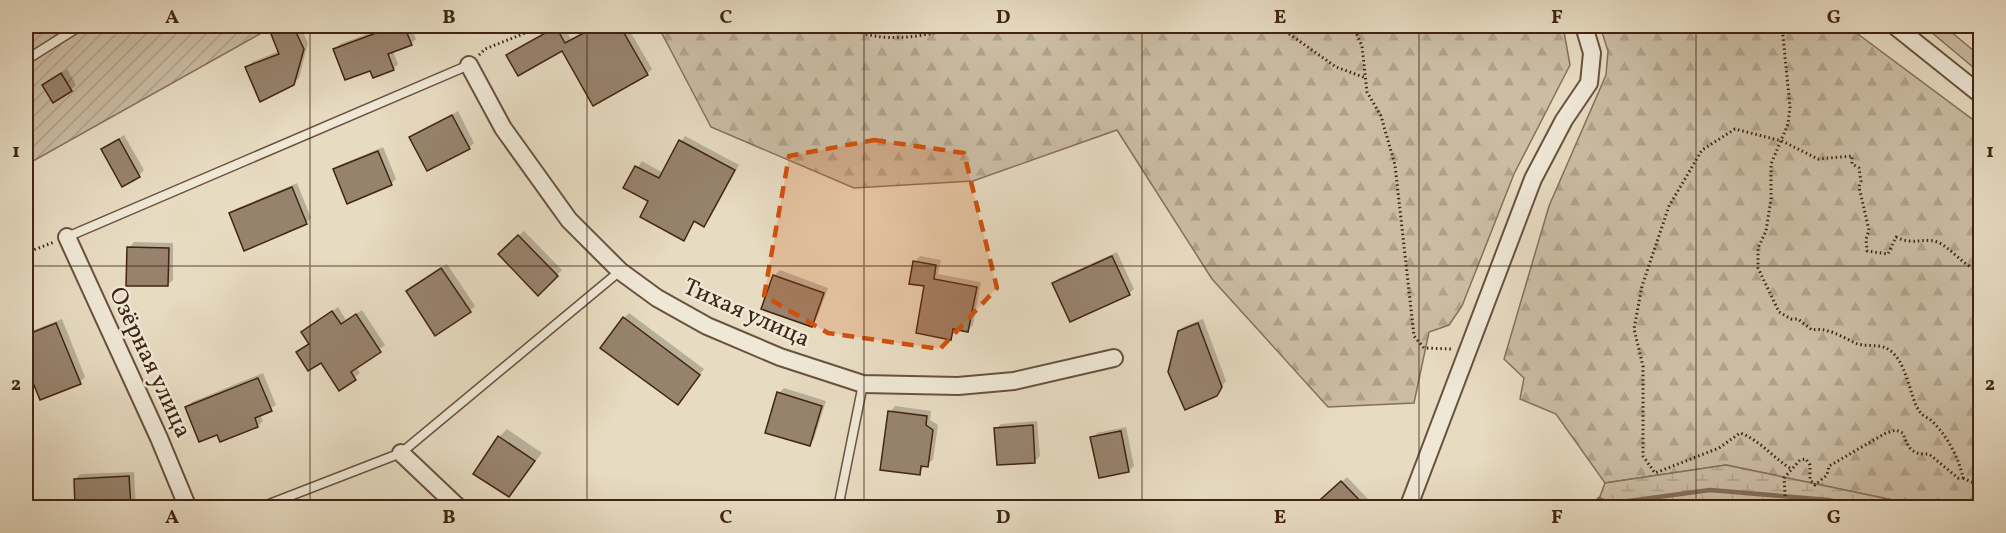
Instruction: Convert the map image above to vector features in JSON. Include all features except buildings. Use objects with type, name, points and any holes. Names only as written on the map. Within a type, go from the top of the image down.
[{"type":"street","points":[[1407,507],[1533,179],[1564,120],[1589,83],[1592,53],[1584,26]]},
{"type":"street","points":[[1895,26],[1980,94]]},
{"type":"street","name":"Тихая улица","points":[[469,65],[503,128],[569,220],[620,272],[657,298],[707,326],[780,357],[863,384],[969,385],[1014,381],[1114,358]]},
{"type":"street","name":"Озёрная улица","points":[[67,237],[145,406],[188,507]]},
{"type":"street","points":[[401,453],[459,507]]},
{"type":"lane","points":[[26,60],[80,26]]},
{"type":"lane","points":[[1973,26],[1980,32]]},
{"type":"lane","points":[[67,237],[469,65]]},
{"type":"lane","points":[[259,507],[401,453],[620,272]]},
{"type":"lane","points":[[838,507],[863,384]]},
{"type":"path","points":[[469,65],[485,49],[543,26]]},
{"type":"path","points":[[850,26],[876,35],[911,37],[940,33],[959,26]]},
{"type":"path","points":[[1278,26],[1336,67],[1366,78]]},
{"type":"path","points":[[1353,26],[1362,46],[1367,92],[1381,116],[1395,165],[1414,336],[1424,348],[1466,349]]},
{"type":"path","points":[[1782,26],[1790,107],[1788,124],[1771,164],[1771,199],[1766,231],[1758,248],[1758,268],[1776,309],[1791,320],[1798,319],[1812,330],[1821,328],[1859,345],[1885,347],[1894,356],[1911,385],[1917,409],[1934,423],[1957,454],[1957,463],[1963,478]]},
{"type":"path","points":[[1790,468],[1773,458],[1755,438],[1740,433],[1719,448],[1655,473],[1643,456],[1643,366],[1634,329],[1642,286],[1669,206],[1702,150],[1735,129],[1782,141],[1818,159],[1852,156],[1852,164],[1859,168],[1861,181],[1859,188],[1869,230],[1866,238],[1867,251],[1888,254],[1896,237],[1908,243],[1935,241],[1944,245],[1954,257],[1980,271]]},
{"type":"path","points":[[26,253],[67,237]]},
{"type":"path","points":[[1786,507],[1784,478],[1790,468],[1800,460],[1806,459],[1810,465],[1810,480],[1815,485],[1827,475],[1828,466],[1886,433],[1896,430],[1904,434],[1907,446],[1914,453],[1920,456],[1929,454],[1958,478],[1980,486]]},
{"type":"highlighted area","points":[[874,140],[964,153],[997,288],[940,349],[828,333],[764,296],[789,156]]},
{"type":"green space","points":[[26,26],[274,26],[26,165]]},
{"type":"green space","points":[[658,26],[1563,26],[1570,65],[1514,174],[1462,306],[1449,325],[1429,332],[1414,403],[1328,407],[1212,279],[1117,130],[973,181],[854,188],[711,127]]},
{"type":"green space","points":[[1600,26],[1847,26],[1980,125],[1980,507],[1926,507],[1726,465],[1605,483],[1556,414],[1520,399],[1524,378],[1504,359],[1549,206],[1606,75],[1608,51]]},
{"type":"green space","points":[[1924,26],[1944,26],[1980,56],[1980,73]]},
{"type":"green space","points":[[1726,465],[1926,507],[1601,507],[1599,499],[1605,483]]},
{"type":"waterway","points":[[1599,499],[1608,503],[1621,502],[1710,490],[1829,500],[1856,508]]}]
